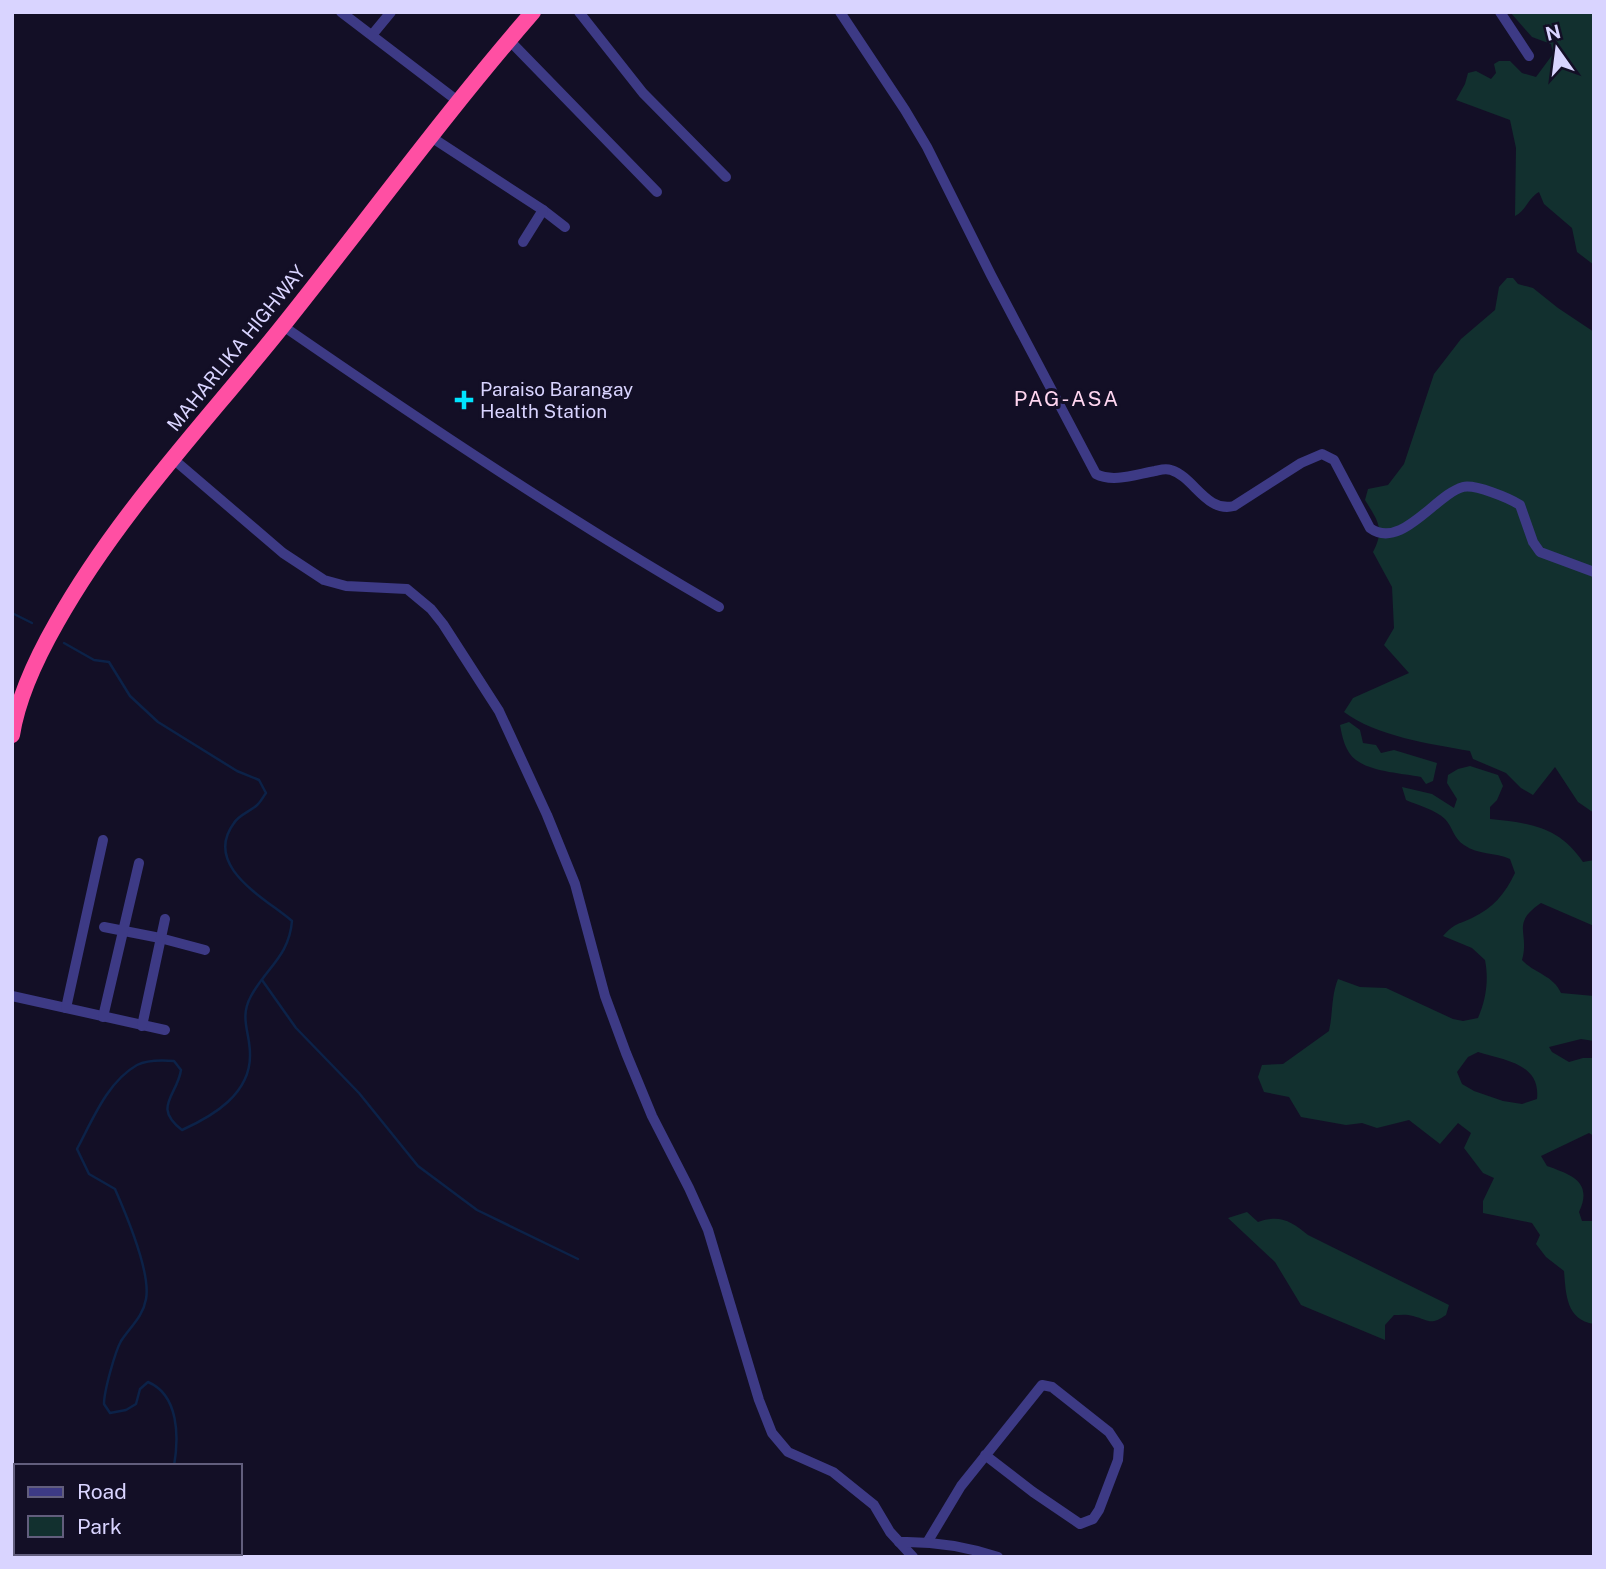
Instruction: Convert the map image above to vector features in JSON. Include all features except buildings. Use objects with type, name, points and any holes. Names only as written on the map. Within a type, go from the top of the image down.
[{"type":"highway","name":"MAHARLIKA HIGHWAY","points":[[12,735],[32,673],[69,600],[117,530],[283,326],[458,102],[533,12]]},
{"type":"street","points":[[341,12],[458,102]]},
{"type":"street","points":[[372,35],[391,12]]},
{"type":"street","points":[[579,12],[643,93],[726,177]]},
{"type":"street","points":[[839,12],[905,110],[927,148],[990,275],[1096,474],[1104,478],[1114,478],[1167,468],[1217,506],[1228,508],[1301,463],[1322,454],[1334,460],[1370,528],[1376,532],[1386,533],[1404,528],[1455,491],[1468,486],[1520,505],[1533,542],[1540,552],[1594,572]]},
{"type":"street","points":[[1500,12],[1529,56]]},
{"type":"street","points":[[509,40],[657,192]]},
{"type":"street","points":[[431,137],[565,227]]},
{"type":"street","points":[[523,242],[543,210]]},
{"type":"street","points":[[283,326],[625,553],[719,607]]},
{"type":"street","points":[[173,458],[283,553],[324,580],[346,586],[407,589],[431,609],[443,624],[499,712],[547,814],[575,884],[605,996],[626,1053],[652,1116],[690,1188],[708,1230],[759,1400],[772,1433],[788,1452],[833,1472],[865,1497],[874,1505],[890,1532],[913,1557]]},
{"type":"street","points":[[66,1008],[103,840]]},
{"type":"street","points":[[103,1017],[139,863]]},
{"type":"street","points":[[142,1026],[165,919]]},
{"type":"street","points":[[104,928],[160,938],[205,950]]},
{"type":"street","points":[[12,996],[165,1030]]},
{"type":"street","points":[[928,1541],[961,1486],[985,1455],[1037,1389],[1046,1385],[1052,1387],[1110,1432],[1117,1442],[1119,1453],[1100,1510],[1093,1519],[1080,1524],[985,1455]]},
{"type":"street","points":[[899,1542],[928,1541],[998,1557]]},
{"type":"green space","points":[[1510,12],[1594,12],[1594,265],[1577,252],[1572,228],[1544,204],[1539,192],[1515,216],[1516,148],[1510,120],[1456,100],[1468,73],[1476,71],[1491,79],[1496,73],[1494,64],[1510,61],[1522,73],[1536,77],[1553,54],[1551,44],[1532,37]]},
{"type":"green space","points":[[1507,278],[1513,278],[1518,284],[1533,288],[1594,332],[1594,813],[1578,802],[1555,767],[1533,795],[1521,788],[1506,773],[1473,759],[1470,751],[1387,733],[1344,712],[1353,698],[1409,673],[1384,645],[1394,628],[1392,587],[1373,552],[1379,531],[1365,500],[1368,489],[1388,485],[1404,464],[1434,374],[1461,339],[1495,310],[1499,287]]},
{"type":"green space","points":[[1349,722],[1360,730],[1363,743],[1376,745],[1381,753],[1394,750],[1437,763],[1433,781],[1426,784],[1421,777],[1378,770],[1356,760],[1347,748],[1340,725]]},
{"type":"green space","points":[[1470,766],[1498,775],[1503,786],[1497,800],[1490,807],[1490,819],[1542,828],[1564,841],[1583,862],[1594,860],[1594,926],[1541,903],[1523,923],[1522,960],[1549,978],[1561,993],[1594,996],[1594,1041],[1581,1039],[1549,1047],[1552,1052],[1569,1062],[1594,1058],[1594,1136],[1589,1133],[1541,1156],[1547,1166],[1578,1181],[1583,1193],[1579,1212],[1582,1221],[1594,1221],[1594,1324],[1585,1322],[1573,1312],[1567,1297],[1564,1271],[1546,1257],[1536,1244],[1540,1235],[1532,1223],[1483,1213],[1483,1201],[1494,1178],[1483,1173],[1464,1148],[1471,1133],[1458,1123],[1440,1144],[1409,1120],[1377,1128],[1362,1123],[1346,1125],[1301,1117],[1289,1097],[1264,1092],[1258,1077],[1262,1065],[1283,1064],[1329,1031],[1338,979],[1360,987],[1386,988],[1453,1019],[1463,1021],[1478,1018],[1486,990],[1485,960],[1472,948],[1443,936],[1453,926],[1492,905],[1503,894],[1515,873],[1510,859],[1464,845],[1441,816],[1406,800],[1402,787],[1432,794],[1454,808],[1457,799],[1447,783],[1448,775]],"holes":[[[1478,1052],[1509,1061],[1527,1070],[1537,1087],[1537,1099],[1522,1104],[1503,1101],[1462,1084],[1457,1072],[1468,1057]]]},
{"type":"green space","points":[[1247,1212],[1258,1222],[1279,1219],[1291,1223],[1308,1235],[1449,1305],[1446,1315],[1433,1321],[1408,1315],[1394,1315],[1385,1325],[1385,1340],[1301,1305],[1275,1262],[1228,1218]]},
{"type":"waterway","points":[[12,613],[32,623]]},
{"type":"waterway","points":[[64,643],[94,660],[109,662],[130,696],[158,722],[237,771],[259,780],[266,793],[257,805],[234,823],[226,839],[226,853],[231,867],[241,879],[292,921],[287,943],[257,986],[248,1004],[245,1018],[250,1046],[249,1068],[244,1081],[228,1102],[206,1118],[182,1130],[173,1122],[167,1108],[181,1070],[174,1061],[141,1063],[117,1081],[77,1149],[89,1174],[115,1189],[137,1244],[147,1288],[142,1311],[121,1341],[116,1354],[104,1404],[110,1413],[126,1410],[136,1404],[140,1389],[148,1382],[158,1388],[166,1397],[174,1418],[174,1464]]},
{"type":"waterway","points":[[262,980],[296,1028],[359,1093],[418,1166],[477,1210],[578,1259]]},
{"type":"place","name":"Paraiso Barangay Health Station","points":[[464,400]]},
{"type":"district","name":"PAG-ASA","points":[[1067,398]]}]
